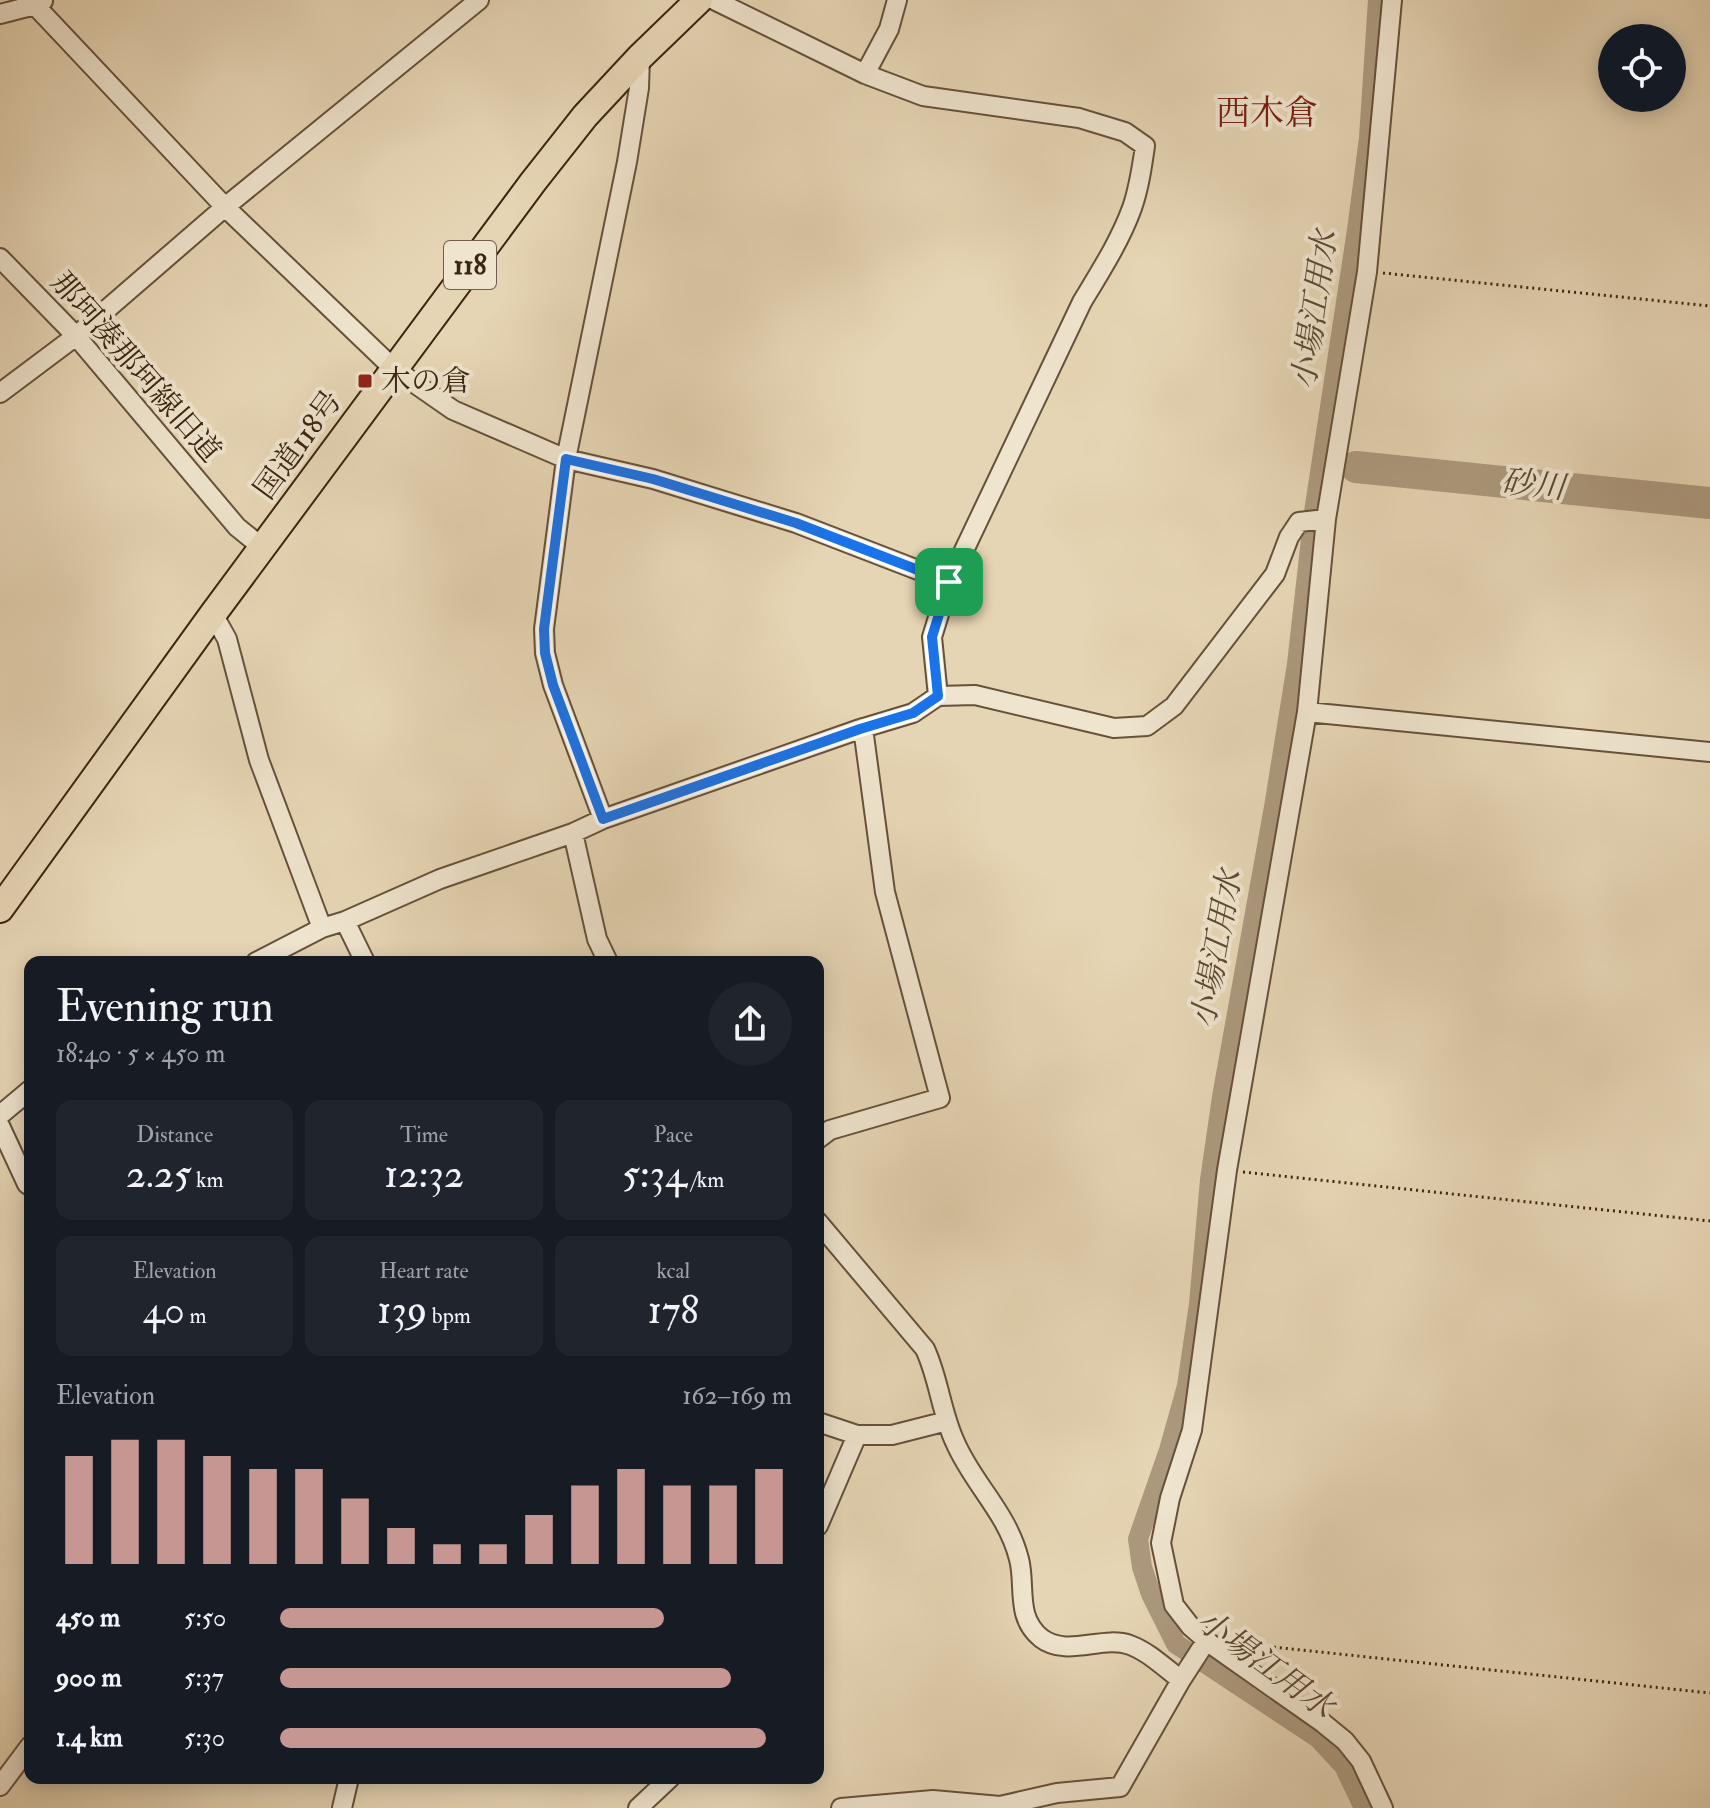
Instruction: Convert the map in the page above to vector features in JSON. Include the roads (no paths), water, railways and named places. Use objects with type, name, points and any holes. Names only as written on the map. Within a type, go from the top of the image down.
[{"type":"highway","name":"国道118号","points":[[0,909],[213,614],[533,182],[585,116],[699,0]]},
{"type":"street","points":[[0,393],[76,336],[225,207],[479,0]]},
{"type":"street","points":[[714,0],[865,74],[923,96],[1079,118],[1125,132],[1145,146],[1132,208],[1082,302],[949,582],[932,637],[938,696]]},
{"type":"street","points":[[865,74],[889,29],[897,0]]},
{"type":"street","points":[[1383,1808],[1361,1761],[1345,1741],[1323,1723],[1207,1647],[1174,1605],[1161,1543],[1170,1498],[1192,1430],[1227,1170],[1307,712],[1315,520],[1367,272],[1392,0]]},
{"type":"street","points":[[0,14],[37,2],[225,207],[394,369],[453,410],[566,459],[653,479],[782,519],[949,582]]},
{"type":"street","points":[[603,819],[553,685],[545,653],[544,629],[566,459],[627,162],[639,88],[640,57]]},
{"type":"street","name":"那珂湊那珂線旧道","points":[[0,258],[76,336],[237,527],[263,548]]},
{"type":"street","points":[[268,956],[322,928],[440,879],[573,833],[603,819],[913,713],[938,696],[975,695],[1114,728],[1147,726],[1174,706],[1275,574],[1289,537],[1299,522],[1315,520]]},
{"type":"street","points":[[213,614],[227,639],[259,760],[322,928]]},
{"type":"street","points":[[1307,712],[1710,752]]},
{"type":"street","points":[[824,1134],[830,1130],[940,1098],[885,892],[863,728]]},
{"type":"street","points":[[573,833],[597,939],[605,956]]},
{"type":"street","points":[[345,921],[362,956]]},
{"type":"street","points":[[0,1115],[24,1095]]},
{"type":"street","points":[[0,1126],[24,1178]]},
{"type":"street","points":[[824,1229],[925,1349],[934,1367],[954,1441],[1011,1535],[1020,1560],[1022,1607],[1030,1624],[1042,1638],[1060,1647],[1108,1642],[1130,1645],[1184,1675]]},
{"type":"street","points":[[824,1424],[857,1435],[892,1435],[947,1421]]},
{"type":"street","points":[[824,1512],[857,1435]]},
{"type":"street","points":[[841,1808],[933,1800],[1000,1806],[1057,1793],[1120,1787],[1184,1675],[1207,1647]]},
{"type":"street","points":[[0,1786],[24,1754]]},
{"type":"street","points":[[342,1808],[348,1784]]},
{"type":"street","points":[[638,1808],[664,1784]]},
{"type":"waterway","name":"小場江用水","points":[[1364,1808],[1344,1766],[1318,1738],[1176,1644],[1151,1594],[1142,1567],[1138,1539],[1187,1386],[1222,1097],[1297,664],[1314,512],[1357,230],[1369,138],[1378,0]]},
{"type":"waterway","name":"砂川","points":[[1356,467],[1710,503]]},
{"type":"place","name":"木の倉","points":[[365,381]]},
{"type":"district","name":"西木倉","points":[[1267,113]]}]
